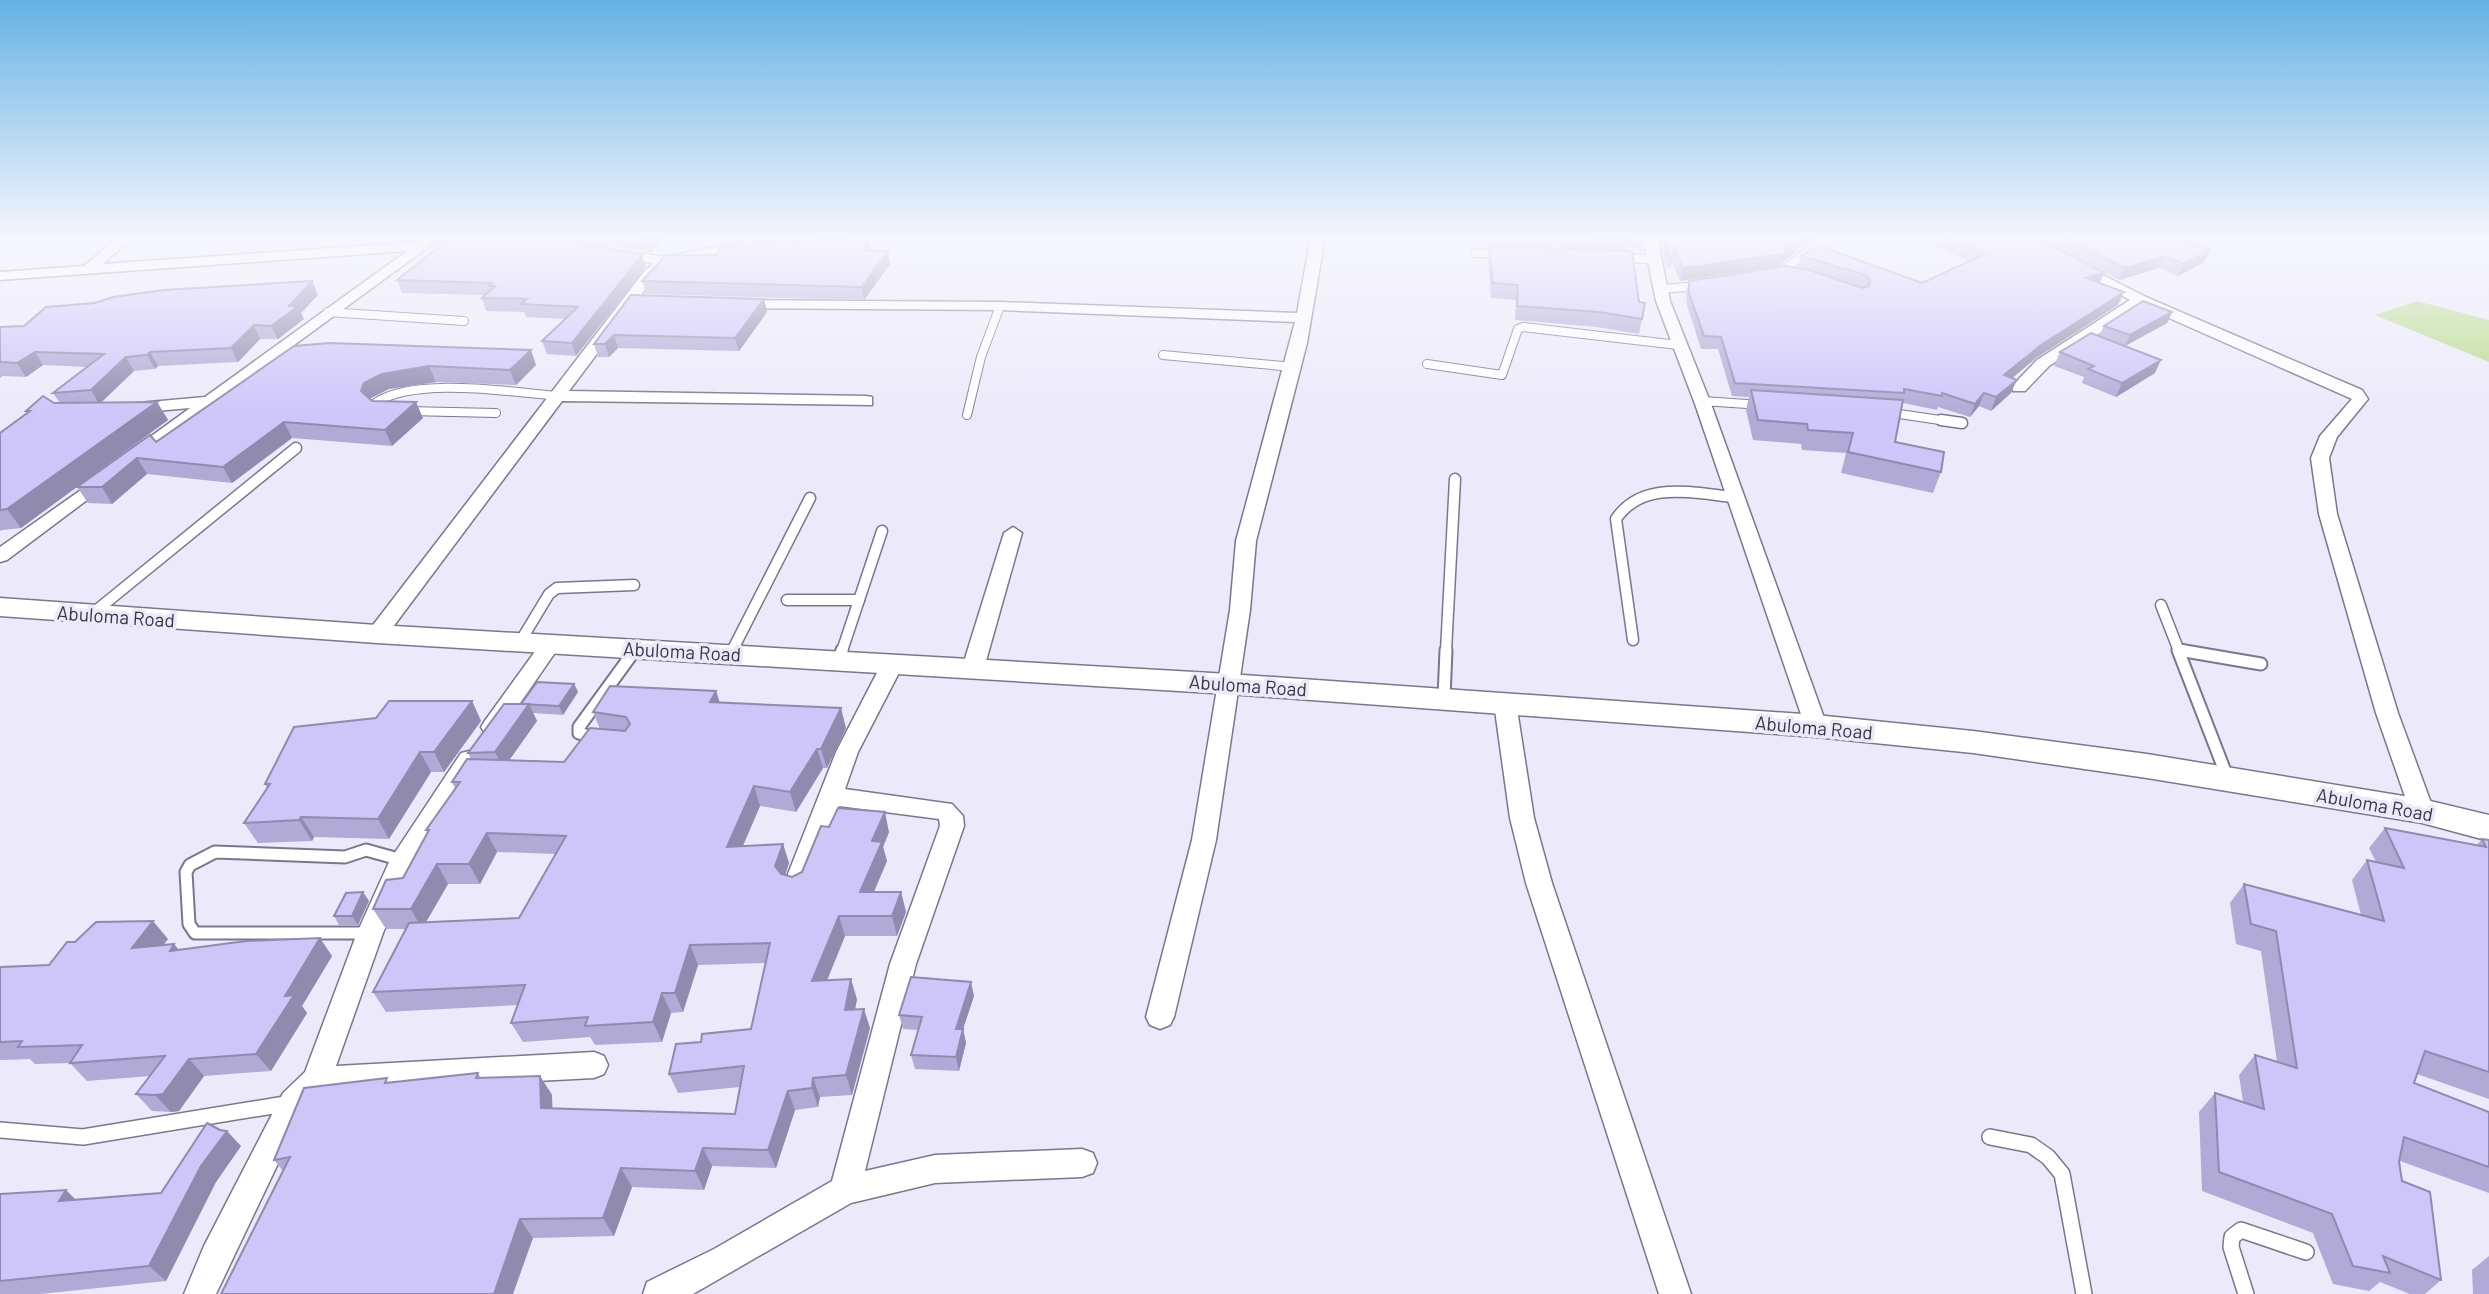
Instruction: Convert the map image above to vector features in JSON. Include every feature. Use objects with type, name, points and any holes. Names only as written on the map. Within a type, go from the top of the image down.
[{"type":"street","points":[[0,556],[349,297]]},
{"type":"street","points":[[377,634],[558,396],[639,297]]},
{"type":"street","points":[[1160,1017],[1204,840],[1229,684],[1246,541],[1293,367],[1307,297]]},
{"type":"street","points":[[1664,297],[1678,345],[1702,401],[1733,497],[1816,726]]},
{"type":"street","points":[[2136,297],[2336,384],[2356,394],[2360,399],[2329,436],[2320,458],[2328,514],[2387,713],[2422,811]]},
{"type":"street","points":[[2019,388],[2043,363],[2086,339],[2141,300]]},
{"type":"street","points":[[728,304],[1000,306],[1304,318]]},
{"type":"street","points":[[558,396],[866,401]]},
{"type":"street","points":[[117,409],[208,401]]},
{"type":"street","points":[[973,668],[1013,533]]},
{"type":"street","name":"Abuloma Road","points":[[0,607],[377,634],[1444,698],[1816,726],[1973,742],[2228,779],[2422,811],[2489,828]]},
{"type":"street","points":[[200,1294],[215,1256],[293,1102],[317,1080],[370,933],[402,860],[456,777],[551,644]]},
{"type":"street","points":[[797,884],[847,752],[893,663]]},
{"type":"street","points":[[1505,703],[1522,818],[1539,883],[1675,1294]]},
{"type":"street","points":[[830,796],[944,810],[951,816],[952,826],[903,964],[845,1190]]},
{"type":"street","points":[[317,1080],[594,1065]]},
{"type":"street","points":[[659,1294],[845,1190],[935,1169],[1082,1163]]},
{"type":"lane","points":[[967,415],[981,357],[1000,306]]},
{"type":"lane","points":[[328,312],[464,321]]},
{"type":"lane","points":[[1427,364],[1502,375],[1518,329],[1523,327],[1678,345]]},
{"type":"lane","points":[[1163,355],[1293,367]]},
{"type":"lane","points":[[496,414],[380,410],[374,404],[380,396],[408,389],[558,396]]},
{"type":"lane","points":[[1702,401],[1768,405]]},
{"type":"lane","points":[[1872,411],[1962,423]]},
{"type":"lane","points":[[92,614],[296,448]]},
{"type":"lane","points":[[1444,698],[1455,480]]},
{"type":"lane","points":[[1633,640],[1616,519],[1620,509],[1630,500],[1652,494],[1733,497]]},
{"type":"lane","points":[[731,654],[810,498]]},
{"type":"lane","points":[[839,660],[882,531]]},
{"type":"lane","points":[[520,642],[549,594],[557,588],[567,585],[634,585]]},
{"type":"lane","points":[[787,600],[859,600]]},
{"type":"lane","points":[[2161,605],[2228,779]]},
{"type":"lane","points":[[606,740],[584,737],[579,733],[579,727],[636,649]]},
{"type":"lane","points":[[2179,650],[2261,664]]},
{"type":"lane","points":[[370,933],[195,933],[190,924],[187,872],[190,865],[215,852],[345,857],[355,850],[371,850],[402,860]]},
{"type":"lane","points":[[0,1130],[83,1137],[293,1102]]},
{"type":"lane","points":[[1990,1137],[2031,1145],[2048,1157],[2062,1174],[2084,1294]]},
{"type":"lane","points":[[2246,1294],[2231,1247],[2232,1237],[2241,1230],[2305,1252]]},
{"type":"green space","points":[[2417,301],[2489,320],[2489,362],[2375,315]]},
{"type":"building","points":[[112,297],[297,297],[289,306],[298,306],[271,326],[254,325],[231,348],[150,352],[147,355],[126,357],[91,390],[53,393],[104,354],[35,352],[17,363],[0,362],[0,327],[24,326],[46,307],[95,303]]},
{"type":"building","points":[[608,297],[572,343],[542,341],[578,307],[521,304],[527,299],[482,298]]},
{"type":"building","points":[[629,297],[764,299],[735,338],[614,335],[605,344],[594,344]]},
{"type":"building","points":[[1517,297],[1638,297],[1639,302],[1645,303],[1642,319],[1599,312],[1517,306]]},
{"type":"building","points":[[1691,297],[2116,297],[2041,345],[2004,375],[2017,380],[1996,397],[1984,393],[1975,404],[1942,393],[1942,396],[1904,389],[1904,393],[1735,383],[1721,337],[1704,336]]},
{"type":"building","points":[[2143,301],[2172,312],[2130,335],[2104,326]]},
{"type":"building","points":[[2091,333],[2161,360],[2122,383],[2088,369],[2094,366],[2060,352]]},
{"type":"building","points":[[329,343],[531,350],[510,370],[429,366],[382,374],[364,383],[361,391],[372,401],[416,402],[385,430],[284,422],[223,467],[137,458],[102,487],[77,487],[150,435],[156,442],[294,346]]},
{"type":"building","points":[[1751,390],[1903,400],[1895,442],[1944,452],[1941,472],[1848,452],[1853,433],[1808,430],[1807,424],[1758,420]]},
{"type":"building","points":[[43,396],[54,403],[157,402],[7,509],[0,510],[0,433],[30,411],[26,411]]},
{"type":"building","points":[[537,682],[574,684],[559,706],[521,704]]},
{"type":"building","points":[[610,686],[716,691],[710,702],[841,708],[821,749],[817,749],[790,792],[754,786],[727,847],[783,844],[775,866],[781,874],[792,877],[802,872],[821,826],[829,827],[838,808],[885,812],[872,841],[882,842],[860,892],[901,892],[892,916],[839,916],[812,981],[851,979],[845,1010],[864,1009],[846,1075],[813,1078],[812,1088],[788,1091],[768,1150],[703,1148],[695,1171],[621,1168],[603,1218],[520,1219],[494,1294],[221,1294],[290,1157],[274,1160],[304,1088],[387,1078],[385,1083],[478,1073],[476,1078],[540,1076],[541,1108],[735,1114],[744,1066],[669,1074],[676,1044],[701,1042],[702,1034],[751,1029],[770,943],[690,945],[675,993],[662,993],[653,1022],[585,1026],[588,1017],[511,1023],[525,985],[373,992],[409,923],[519,918],[566,836],[487,833],[469,864],[437,864],[411,909],[373,909],[386,880],[403,878],[429,830],[426,830],[460,782],[452,782],[467,759],[564,762],[590,728],[625,731],[630,724],[626,717],[593,712]]},
{"type":"building","points":[[389,701],[472,701],[434,752],[420,752],[378,819],[301,817],[299,820],[244,823],[270,784],[265,784],[294,727],[376,718]]},
{"type":"building","points":[[504,704],[529,704],[495,752],[468,753]]},
{"type":"building","points":[[2385,828],[2486,847],[2482,839],[2489,840],[2489,1072],[2425,1051],[2414,1083],[2489,1112],[2489,1167],[2404,1137],[2399,1162],[2402,1181],[2430,1192],[2441,1280],[2383,1256],[2390,1273],[2353,1266],[2332,1214],[2219,1172],[2215,1093],[2264,1109],[2255,1055],[2297,1068],[2276,931],[2251,924],[2244,884],[2384,921],[2367,860],[2404,868]]},
{"type":"building","points":[[363,892],[352,916],[334,916],[346,893]]},
{"type":"building","points":[[153,921],[132,948],[174,944],[170,951],[246,941],[320,938],[285,996],[294,995],[256,1054],[189,1059],[163,1094],[155,1095],[136,1094],[165,1056],[70,1063],[82,1045],[18,1047],[22,1041],[0,1042],[1,967],[49,965],[67,942],[75,942],[96,922]]},
{"type":"building","points":[[911,977],[971,982],[956,1029],[963,1029],[956,1057],[911,1055],[922,1017],[899,1015]]},
{"type":"building","points":[[207,1123],[227,1131],[201,1166],[149,1266],[0,1281],[0,1194],[66,1190],[59,1201],[161,1193]]}]
